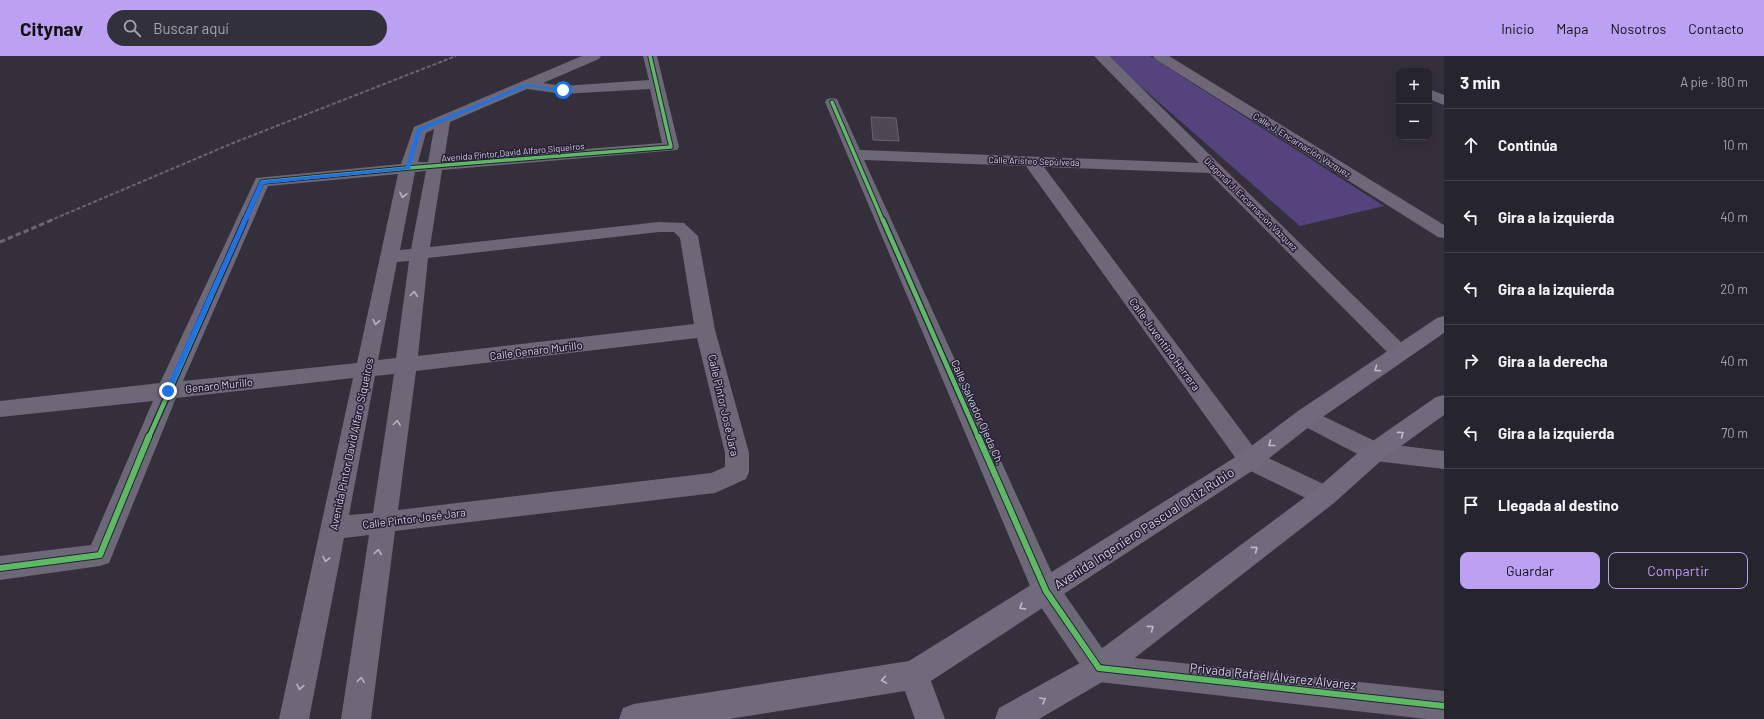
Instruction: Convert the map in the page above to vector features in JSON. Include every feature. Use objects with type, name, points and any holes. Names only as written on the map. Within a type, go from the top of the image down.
[{"type":"street","name":"Avenida Pintor David Alfaro Siqueiros","points":[[294,719],[389,257],[408,168],[419,130],[594,56]]},
{"type":"street","name":"Avenida Pintor David Alfaro Siqueiros","points":[[168,391],[262,182],[408,168],[671,148],[650,56]]},
{"type":"street","name":"Diagonal J. Encarnación Vázquez","points":[[1101,56],[1400,353]]},
{"type":"street","name":"Calle J. Encarnación Vázquez","points":[[1160,56],[1444,233]]},
{"type":"street","points":[[527,85],[563,90],[657,84]]},
{"type":"street","points":[[1432,95],[1444,101]]},
{"type":"street","name":"Calle Salvador Ojeda Ch.","points":[[832,102],[1046,591],[1099,668]]},
{"type":"street","name":"Avenida Pintor David Alfaro Siqueiros","points":[[356,719],[406,365],[419,255],[444,120]]},
{"type":"street","name":"Calle Aristeo Sepúlveda","points":[[854,155],[1215,168]]},
{"type":"street","name":"Calle Juventino Herrera","points":[[1031,161],[1250,460],[1325,496]]},
{"type":"street","name":"Calle Pintor José Jara","points":[[333,528],[715,483],[737,472],[737,453],[706,330],[689,236],[678,227],[651,228],[419,255],[389,257]]},
{"type":"street","name":"Avenida Ingeniero Pascual Ortiz Rubio","points":[[634,719],[914,675],[1250,460],[1306,417],[1444,323]]},
{"type":"street","name":"Calle Genaro Murillo","points":[[367,369],[706,330]]},
{"type":"street","name":"Genaro Murillo","points":[[0,409],[367,369]]},
{"type":"street","points":[[0,568],[100,555],[168,391]]},
{"type":"street","points":[[1010,719],[1099,668],[1325,496],[1375,452],[1444,403]]},
{"type":"street","points":[[1306,417],[1375,452],[1444,460]]},
{"type":"street","name":"Privada Rafaél Álvarez Álvarez","points":[[1099,668],[1444,706]]},
{"type":"street","points":[[914,675],[930,719]]},
{"type":"shaded area","points":[[1106,56],[1150,56],[1384,206],[1300,226]]},
{"type":"building","points":[[871,117],[896,118],[899,141],[873,140]]},
{"type":"railway","points":[[49,221],[233,143],[456,56]]},
{"type":"railway","points":[[0,242],[52,220]]},
{"type":"cycle path","points":[[0,568],[100,555],[168,391],[262,182],[408,168],[671,147],[650,56]]},
{"type":"cycle path","points":[[832,102],[1046,591],[1099,668],[1444,706]]},
{"type":"route","points":[[168,391],[262,182],[408,168],[419,130],[527,85],[563,90]]}]
